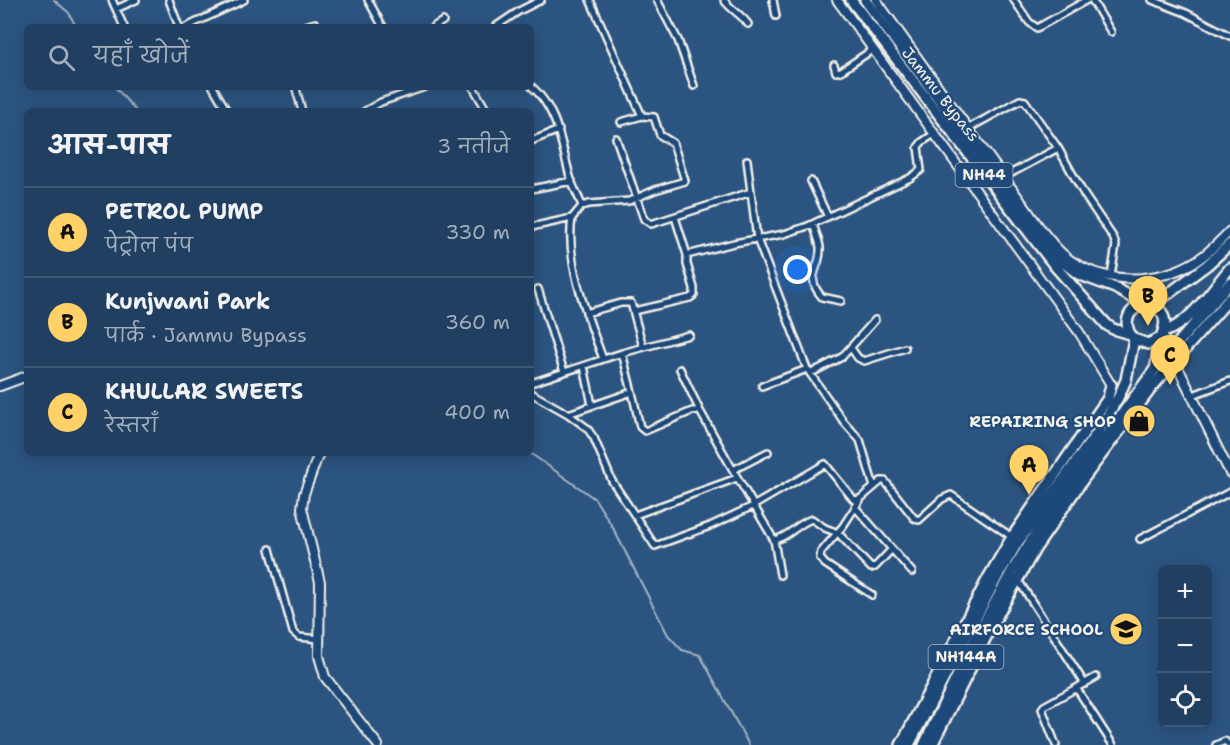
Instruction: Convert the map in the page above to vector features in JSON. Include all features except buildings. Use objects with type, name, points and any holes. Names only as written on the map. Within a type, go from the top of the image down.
[{"type":"highway","name":"Jammu Bypass","points":[[851,0],[1054,265],[1107,325],[1132,337]]},
{"type":"highway","name":"Jammu Bypass","points":[[865,0],[1060,260],[1078,274],[1115,288],[1148,305]]},
{"type":"highway","points":[[1132,337],[1127,321],[1133,310],[1148,305],[1208,265],[1230,244]]},
{"type":"highway","points":[[1162,335],[1183,321],[1230,268]]},
{"type":"highway","points":[[1155,369],[1230,283]]},
{"type":"highway","points":[[1025,559],[1154,386],[1230,298]]},
{"type":"highway","points":[[1148,305],[1162,313],[1165,319],[1162,335]]},
{"type":"highway","name":"NH44","points":[[1132,337],[1148,344],[1162,335]]},
{"type":"highway","name":"NH144A","points":[[1067,480],[1155,369],[1162,335]]},
{"type":"highway","name":"NH144A","points":[[909,745],[1015,540],[1039,520],[1118,398],[1126,380],[1132,337]]},
{"type":"highway","points":[[901,745],[966,616],[1050,482],[1108,398],[1111,385]]},
{"type":"highway","points":[[1050,482],[1084,478]]},
{"type":"highway","name":"NH144A","points":[[924,745],[974,641],[1025,559],[1039,520]]},
{"type":"highway","points":[[932,745],[1014,575]]},
{"type":"street","points":[[112,0],[123,24]]},
{"type":"street","points":[[116,9],[136,0]]},
{"type":"street","points":[[169,0],[179,24]]},
{"type":"street","points":[[192,24],[244,0]]},
{"type":"street","points":[[368,0],[381,24]]},
{"type":"street","points":[[499,24],[519,10],[541,0]]},
{"type":"street","points":[[590,0],[642,116]]},
{"type":"street","points":[[657,0],[678,40],[694,86]]},
{"type":"street","points":[[724,0],[729,7],[743,16],[748,24]]},
{"type":"street","points":[[773,0],[776,16]]},
{"type":"street","points":[[837,0],[1079,332],[1111,385]]},
{"type":"street","points":[[876,0],[1004,177],[1060,251],[1070,260],[1092,271],[1144,280],[1196,261],[1230,231]]},
{"type":"street","points":[[1014,0],[1029,22],[1037,28],[1086,0]]},
{"type":"street","points":[[1092,0],[1111,32]]},
{"type":"street","points":[[1152,0],[1230,36]]},
{"type":"street","points":[[438,24],[443,21]]},
{"type":"street","points":[[834,65],[838,72],[873,50]]},
{"type":"street","points":[[534,89],[545,100],[559,130],[572,181],[582,206]]},
{"type":"street","points":[[215,90],[225,108]]},
{"type":"street","points":[[296,90],[301,108]]},
{"type":"street","points":[[376,108],[418,90]]},
{"type":"street","points":[[475,90],[485,108]]},
{"type":"street","points":[[969,128],[1023,100],[1058,148],[1085,196],[1116,241],[1111,276]]},
{"type":"street","points":[[603,359],[586,313],[573,259],[572,218],[582,206],[622,202],[655,190],[684,183],[686,178],[673,143],[660,135],[654,117],[642,116],[621,122]]},
{"type":"street","points":[[534,140],[559,130]]},
{"type":"street","points":[[687,255],[784,234],[813,224],[917,175],[921,167],[917,153],[918,147],[934,134]]},
{"type":"street","points":[[616,138],[647,223],[655,223],[751,192]]},
{"type":"street","points":[[1004,177],[1058,148]]},
{"type":"street","points":[[747,160],[757,239],[808,370],[844,422],[860,440],[874,487]]},
{"type":"street","points":[[534,188],[572,181]]},
{"type":"street","points":[[811,181],[828,217]]},
{"type":"street","points":[[634,311],[694,296],[687,255],[675,217]]},
{"type":"street","points":[[534,226],[572,218]]},
{"type":"street","points":[[813,224],[820,248],[813,275],[816,289],[822,297],[841,301]]},
{"type":"street","points":[[538,289],[564,372]]},
{"type":"street","points":[[586,313],[627,302],[633,304],[643,347]]},
{"type":"street","points":[[762,386],[837,360],[851,348],[875,320]]},
{"type":"street","points":[[534,383],[622,353],[689,334]]},
{"type":"street","points":[[1162,335],[1230,473]]},
{"type":"street","points":[[851,348],[858,358],[864,360],[904,348]]},
{"type":"street","points":[[622,353],[640,427],[645,431],[692,411],[700,411]]},
{"type":"street","points":[[584,366],[592,405]]},
{"type":"street","points":[[680,369],[700,411],[774,540],[780,574]]},
{"type":"street","points":[[0,386],[24,377]]},
{"type":"street","points":[[1193,395],[1230,381]]},
{"type":"street","points":[[568,414],[632,392]]},
{"type":"street","points":[[534,395],[568,414],[591,433],[612,481],[655,546],[710,526],[753,506],[825,464],[851,498],[857,501],[860,499]]},
{"type":"street","points":[[734,470],[768,452]]},
{"type":"street","points":[[318,456],[304,494],[302,508],[319,574],[320,656],[325,677],[378,745]]},
{"type":"street","points":[[635,515],[737,478]]},
{"type":"street","points":[[872,595],[825,564],[820,558],[821,552],[838,533],[860,499],[881,481],[885,480],[916,520],[922,518],[945,496],[951,495],[1015,540]]},
{"type":"street","points":[[1140,539],[1230,492]]},
{"type":"street","points":[[855,507],[912,572]]},
{"type":"street","points":[[774,540],[812,519],[838,533],[871,568],[875,567],[892,549]]},
{"type":"street","points":[[270,549],[293,632],[299,637],[320,639]]},
{"type":"street","points":[[1014,575],[1084,684]]},
{"type":"street","points":[[1056,745],[1042,709],[1096,677]]},
{"type":"street","points":[[1077,689],[1113,745]]},
{"type":"street","points":[[1216,745],[1225,741],[1229,745]]},
{"type":"waterway","points":[[54,0],[69,13],[74,24]]},
{"type":"waterway","points":[[118,90],[133,108]]},
{"type":"waterway","points":[[534,456],[595,499],[612,526],[668,635],[682,650],[700,655],[749,745]]},
{"type":"place","name":"Kunjwani Park","points":[[1148,326]]},
{"type":"place","name":"KHULLAR SWEETS","points":[[1170,385]]},
{"type":"place","name":"REPAIRING SHOP","points":[[1139,421]]},
{"type":"place","name":"PETROL PUMP","points":[[1029,495]]},
{"type":"place","name":"AIRFORCE SCHOOL","points":[[1126,629]]}]
